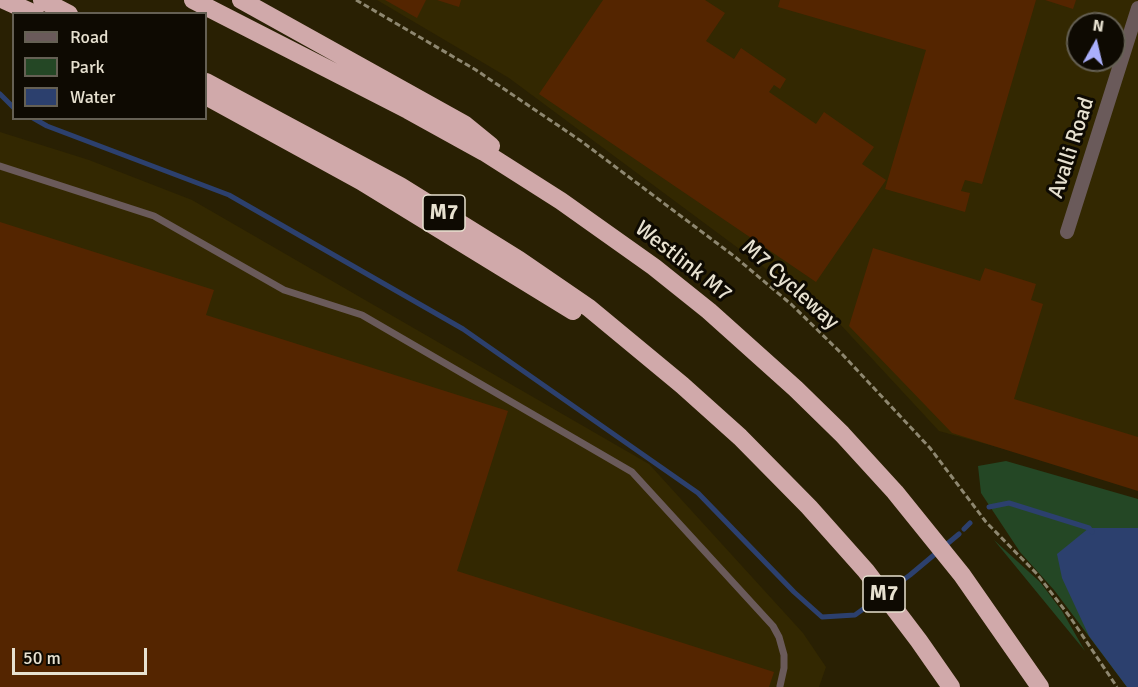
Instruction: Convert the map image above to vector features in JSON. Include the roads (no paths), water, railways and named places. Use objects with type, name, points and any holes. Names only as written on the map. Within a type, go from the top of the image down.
[{"type":"highway","points":[[4,0],[31,12]]},
{"type":"highway","points":[[42,0],[65,12]]},
{"type":"highway","name":"Westlink M7","points":[[193,0],[408,110],[484,152],[561,201],[654,267],[709,311],[796,389],[842,434],[895,492],[962,574],[1040,687]]},
{"type":"highway","points":[[241,0],[464,124],[561,201]]},
{"type":"highway","name":"M7","points":[[207,83],[400,186],[500,248],[589,308],[666,370],[740,437],[809,507],[866,571],[920,641],[951,687]]},
{"type":"highway","points":[[207,97],[361,181],[499,264],[666,370]]},
{"type":"street","name":"Avalli Road","points":[[1067,232],[1138,8]]},
{"type":"lane","points":[[0,166],[154,216],[284,290],[362,315],[632,472],[773,626],[784,655],[780,686]]},
{"type":"water","points":[[1089,528],[1138,528],[1138,687],[1127,687],[1089,636],[1062,578],[1057,554]]},
{"type":"waterway","points":[[0,94],[12,106]]},
{"type":"waterway","points":[[36,120],[229,195],[463,329],[698,493],[794,592],[822,617],[855,615],[910,575],[959,534]]},
{"type":"waterway","points":[[989,507],[1009,503],[1089,528],[1092,532]]},
{"type":"waterway","points":[[964,529],[970,523]]}]
